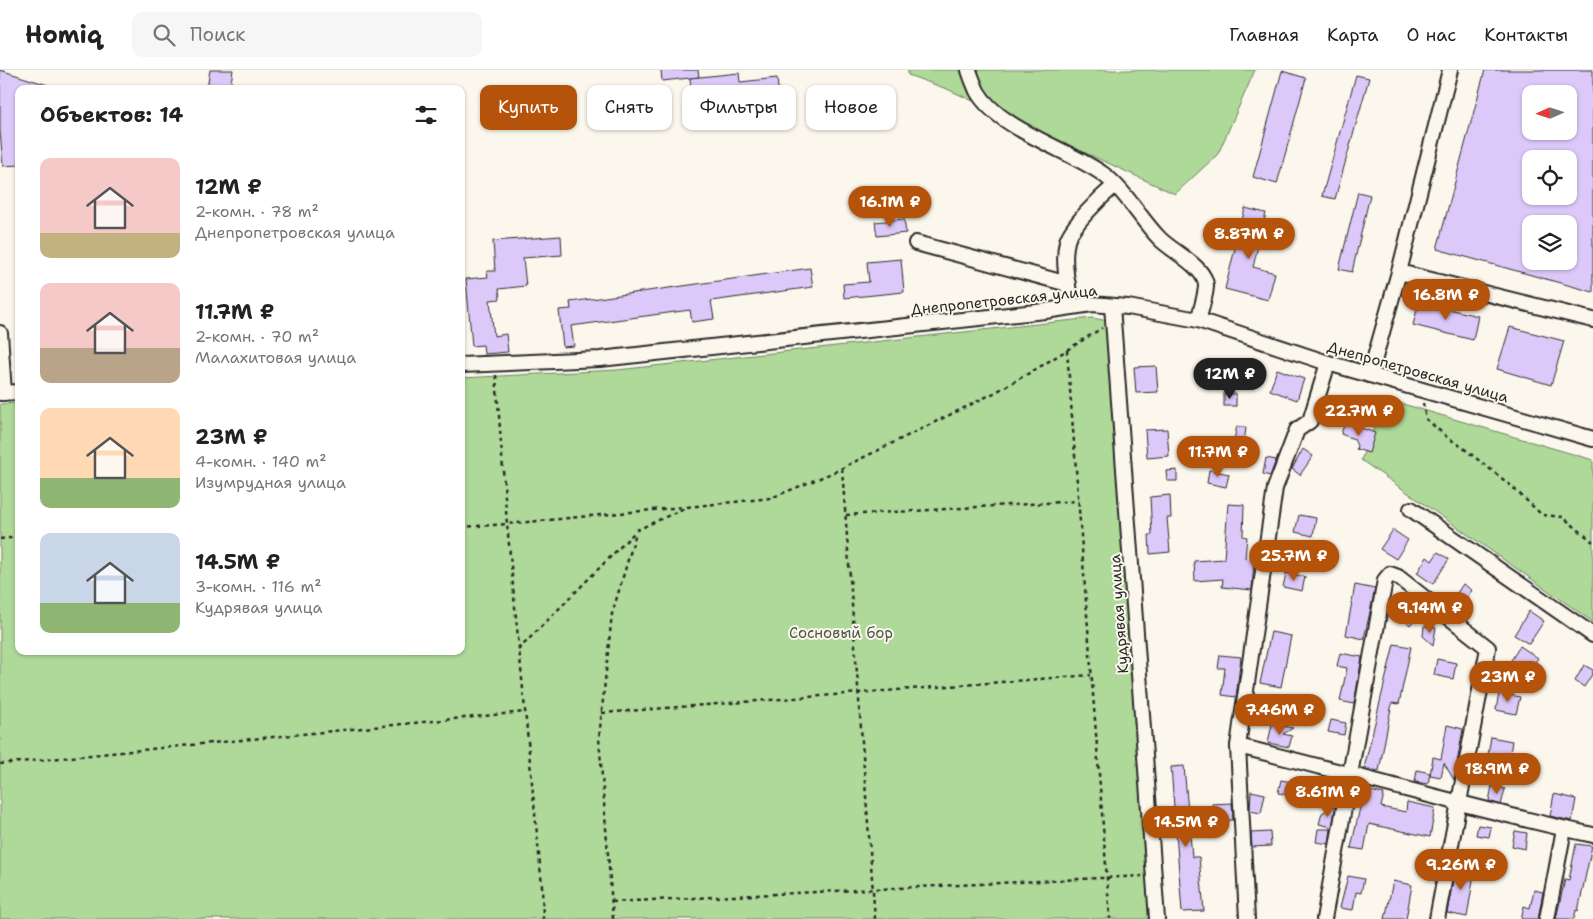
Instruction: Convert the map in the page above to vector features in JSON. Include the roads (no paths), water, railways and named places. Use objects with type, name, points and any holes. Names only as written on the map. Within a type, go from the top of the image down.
[{"type":"street","points":[[969,70],[978,92],[989,106],[1009,122],[1070,154],[1104,175],[1166,245],[1201,272],[1206,285],[1198,320]]},
{"type":"street","points":[[1370,375],[1399,272],[1450,70]]},
{"type":"street","points":[[1072,307],[1068,284],[1067,240],[1095,203],[1114,185]]},
{"type":"street","points":[[916,243],[1068,284]]},
{"type":"street","points":[[1399,272],[1593,320]]},
{"type":"street","name":"Днепропетровская улица","points":[[465,365],[600,359],[1092,304],[1198,320],[1328,363],[1593,439]]},
{"type":"street","name":"Кудрявая улица","points":[[1112,306],[1157,919]]},
{"type":"street","points":[[0,333],[2,393],[15,392]]},
{"type":"street","points":[[1247,919],[1238,746],[1276,488],[1297,430],[1310,421],[1328,363]]},
{"type":"street","points":[[1411,509],[1593,635]]},
{"type":"street","points":[[1324,919],[1385,580],[1390,574],[1398,577],[1488,648],[1437,919]]},
{"type":"street","points":[[1238,746],[1351,774],[1458,804],[1593,835]]},
{"type":"street","points":[[1547,919],[1564,829]]},
{"type":"park label","name":"Сосновый бор","points":[[841,633]]}]
